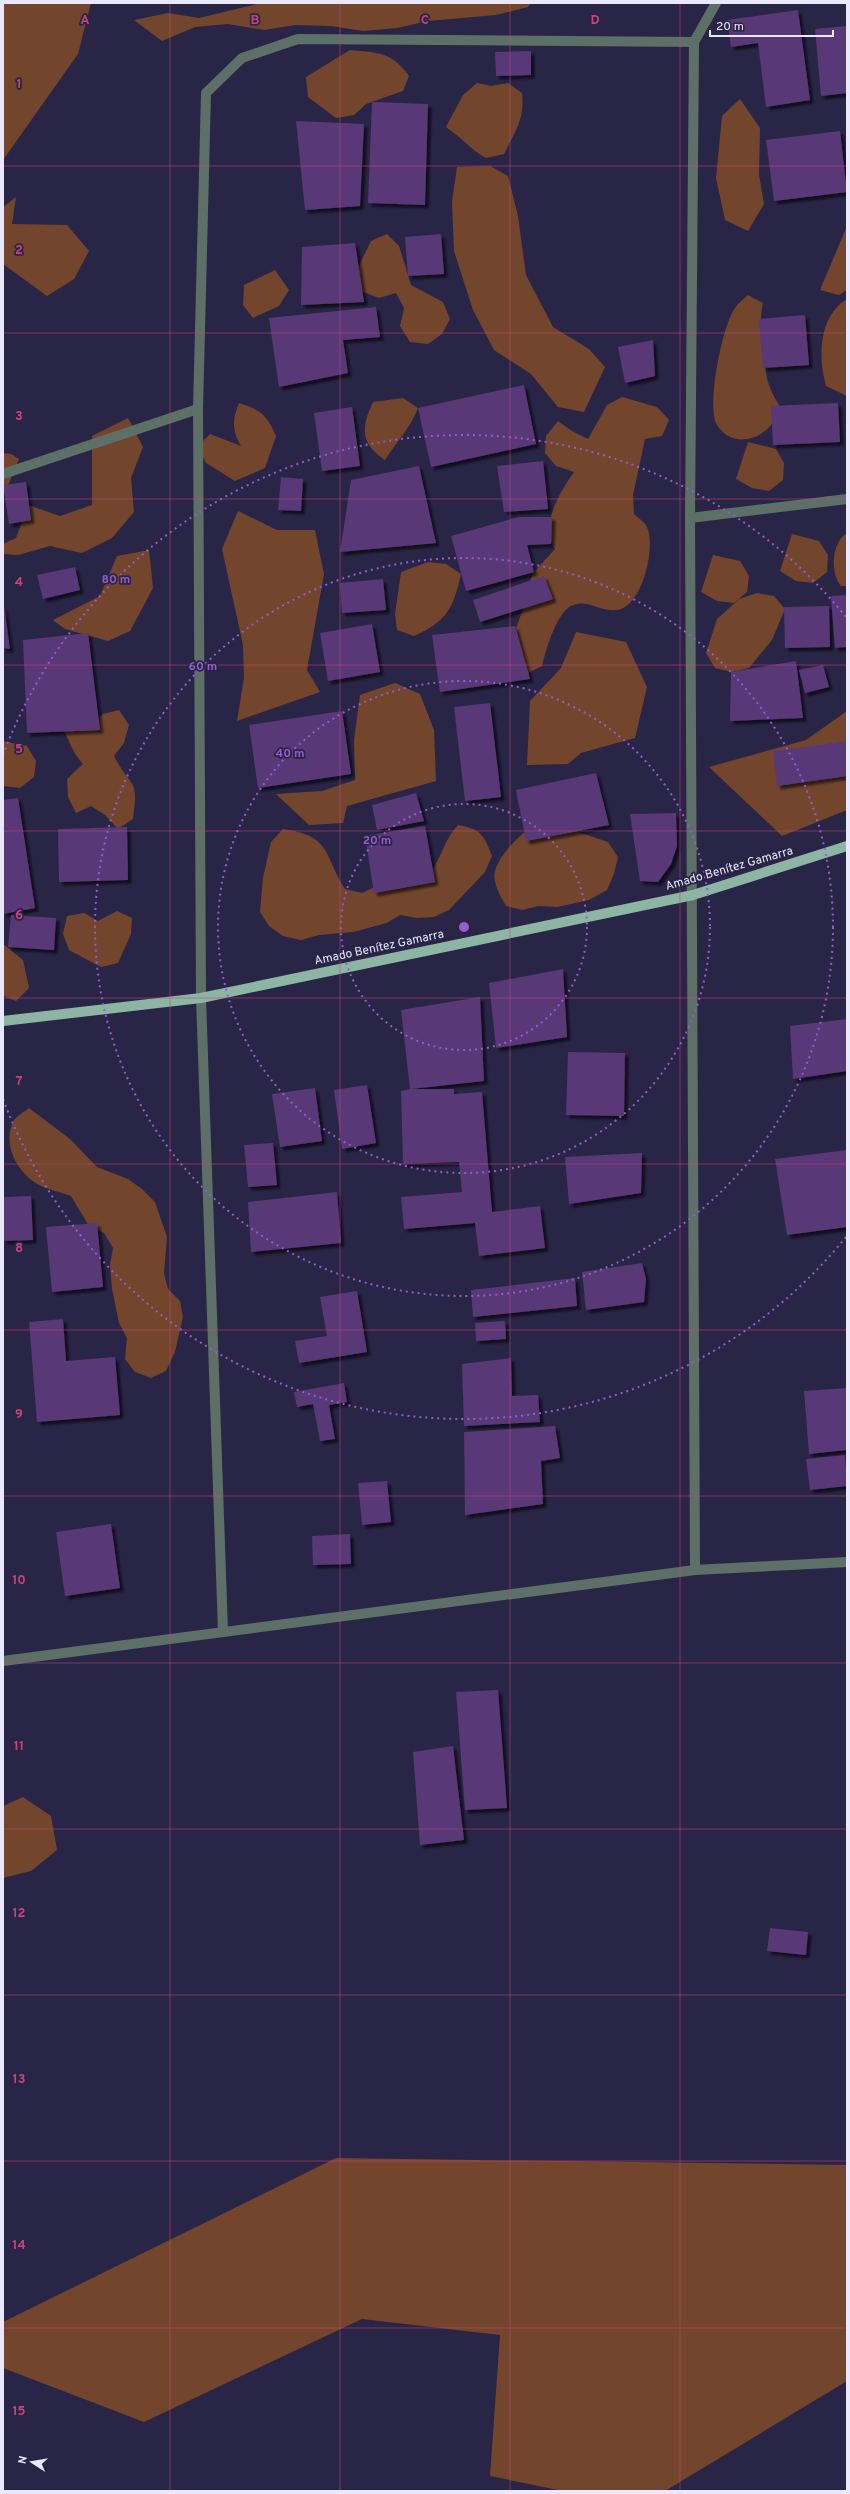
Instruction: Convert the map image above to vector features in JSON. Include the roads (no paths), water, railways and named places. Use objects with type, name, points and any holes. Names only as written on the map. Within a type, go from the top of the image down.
[{"type":"main road","name":"Amado Benítez Gamarra","points":[[3,1021],[201,998],[693,895],[847,846]]},
{"type":"street","points":[[695,1570],[693,895],[690,518],[694,42],[716,3]]},
{"type":"street","points":[[222,1632],[201,998],[198,409],[206,92],[242,58],[298,40],[694,42]]},
{"type":"street","points":[[3,474],[198,409]]},
{"type":"street","points":[[690,518],[847,499]]},
{"type":"street","points":[[3,1661],[695,1570],[847,1562]]}]
